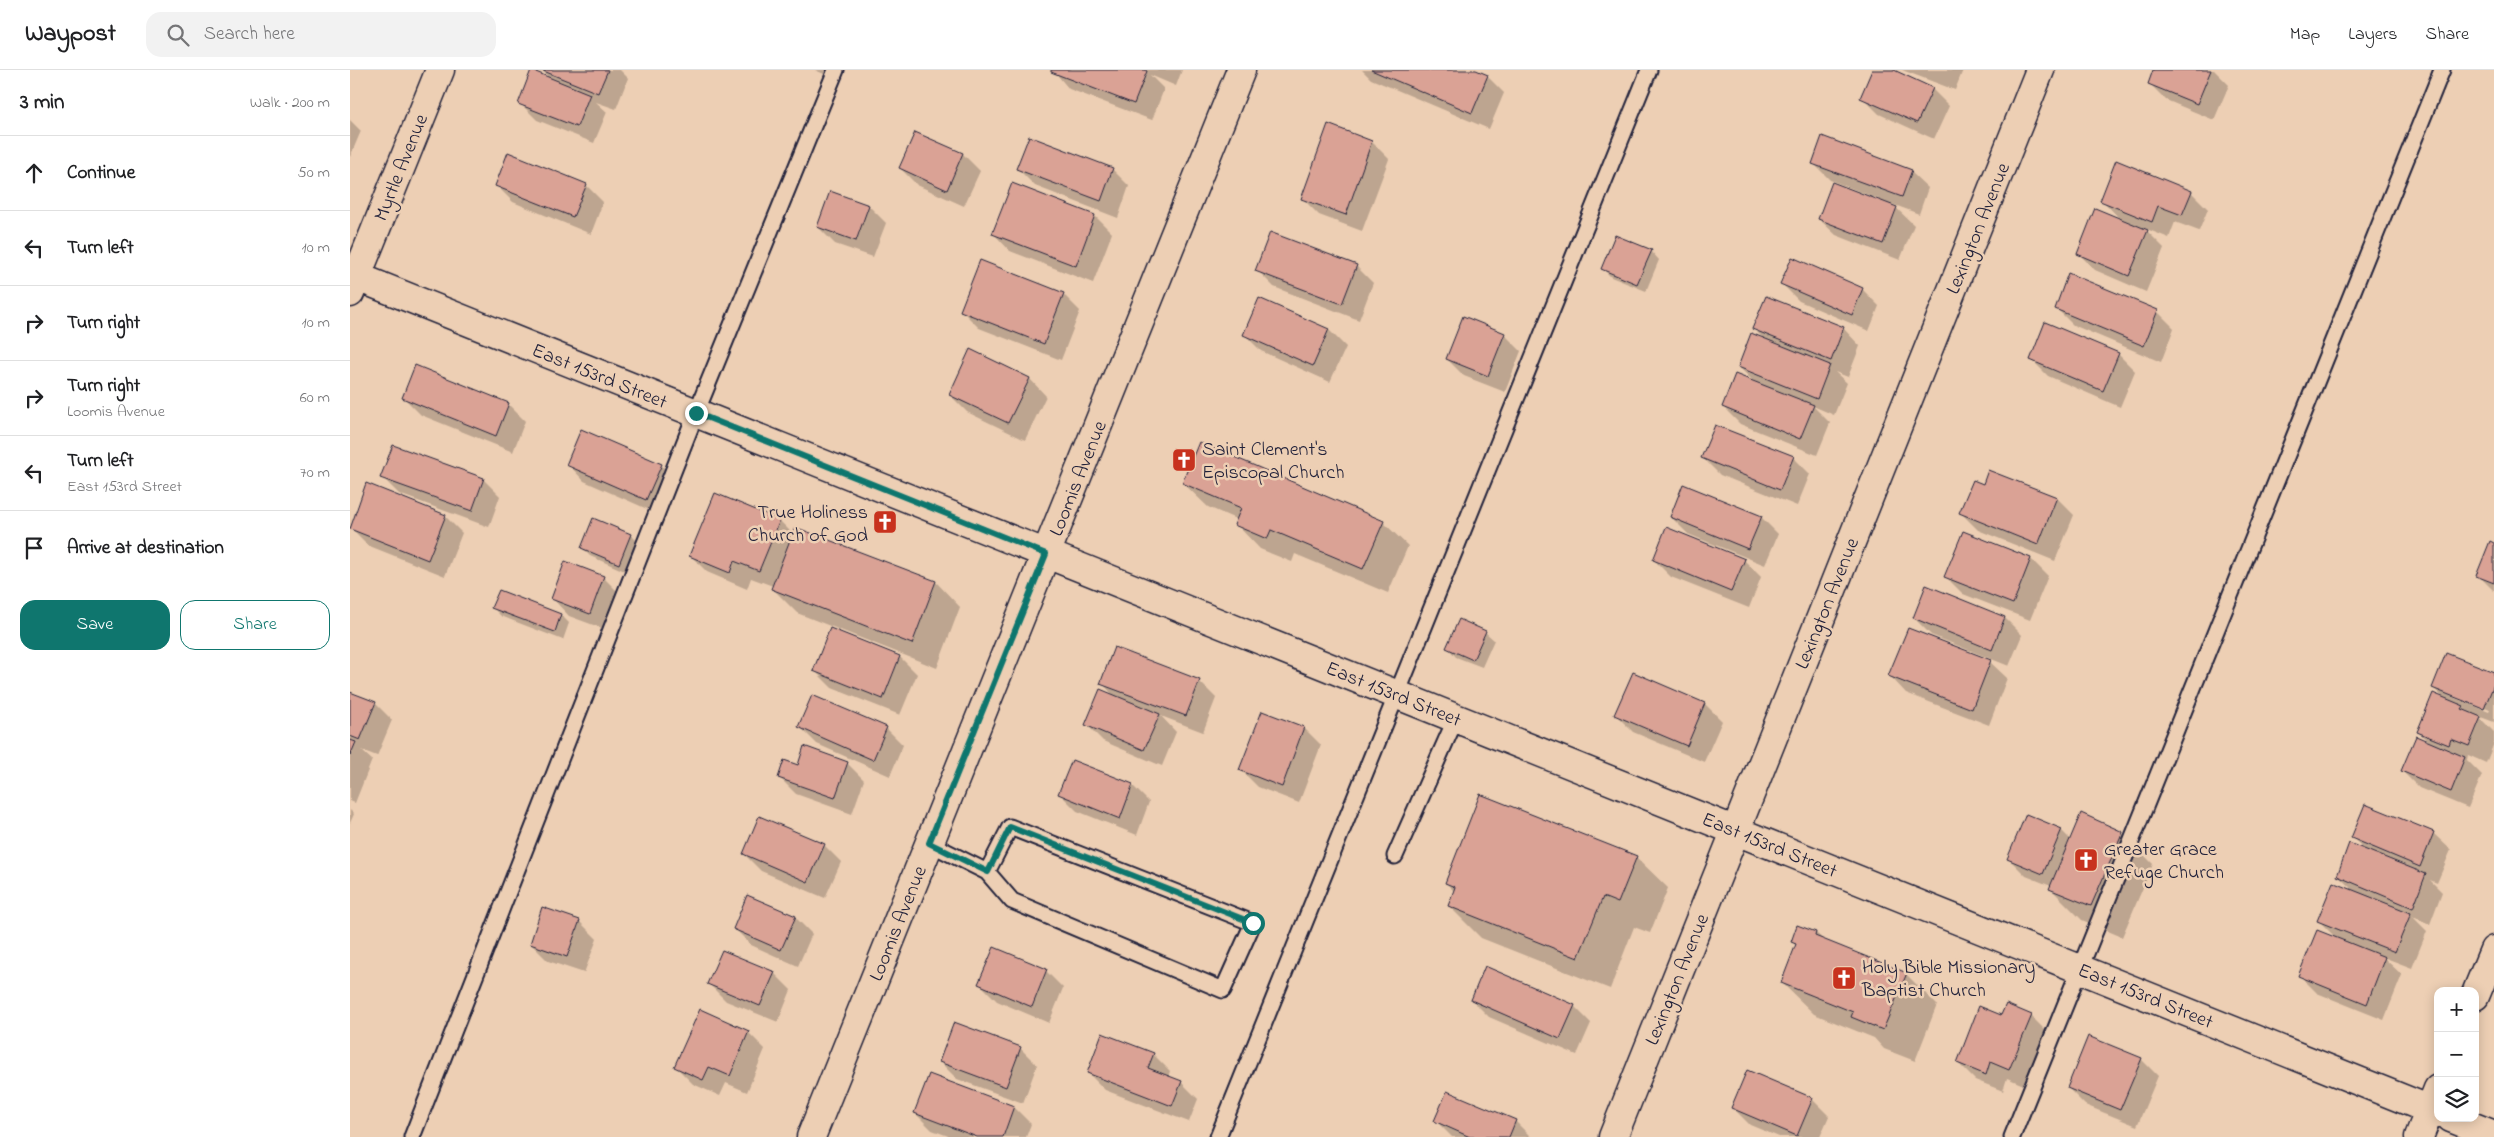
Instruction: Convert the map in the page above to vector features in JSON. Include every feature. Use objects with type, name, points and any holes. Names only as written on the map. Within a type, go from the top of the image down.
[{"type":"street","name":"Myrtle Avenue","points":[[352,281],[440,70]]},
{"type":"street","name":"Loomis Avenue","points":[[811,1137],[1241,70]]},
{"type":"street","name":"Lexington Avenue","points":[[1613,1137],[2040,70]]},
{"type":"street","name":"East 153rd Street","points":[[352,281],[696,413],[2080,969],[2434,1106]]},
{"type":"street","points":[[2479,987],[2494,950]]},
{"type":"street","points":[[2418,1137],[2434,1115]]},
{"type":"street","name":"East 153rd Street","points":[[2466,1122],[2494,1136]]},
{"type":"lane","points":[[412,1137],[696,413],[836,70]]},
{"type":"lane","points":[[1218,1137],[1649,70]]},
{"type":"lane","points":[[2012,1137],[2442,70]]},
{"type":"lane","points":[[1395,856],[1456,718]]},
{"type":"lane","points":[[929,843],[988,872],[1012,902],[1223,990],[1253,923],[1010,827],[988,872]]},
{"type":"building","points":[[531,70],[590,94],[577,127],[518,104]]},
{"type":"building","points":[[541,70],[608,70],[598,93]]},
{"type":"building","points":[[1051,70],[1147,71],[1134,104],[1051,72]]},
{"type":"building","points":[[1371,70],[1476,70],[1488,75],[1472,113]]},
{"type":"building","points":[[1872,70],[1894,70],[1933,88],[1917,123],[1860,98]]},
{"type":"building","points":[[2153,70],[2211,70],[2197,104],[2148,84]]},
{"type":"building","points":[[1328,124],[1372,141],[1346,215],[1301,199]]},
{"type":"building","points":[[915,132],[963,153],[947,190],[899,168]]},
{"type":"building","points":[[1029,136],[1113,168],[1101,201],[1016,169]]},
{"type":"building","points":[[1822,136],[1912,170],[1902,197],[1812,164]]},
{"type":"building","points":[[508,152],[587,184],[573,217],[495,186]]},
{"type":"building","points":[[2116,160],[2192,191],[2182,215],[2158,206],[2152,222],[2100,201]]},
{"type":"building","points":[[1832,182],[1897,207],[1883,244],[1818,219]]},
{"type":"building","points":[[1012,183],[1095,215],[1076,266],[992,234]]},
{"type":"building","points":[[830,191],[869,205],[856,241],[817,227]]},
{"type":"building","points":[[2095,208],[2148,230],[2129,276],[2077,254]]},
{"type":"building","points":[[1270,232],[1357,265],[1342,304],[1255,271]]},
{"type":"building","points":[[1615,235],[1652,250],[1637,284],[1601,269]]},
{"type":"building","points":[[1792,257],[1863,288],[1852,315],[1780,284]]},
{"type":"building","points":[[980,260],[1064,293],[1044,344],[960,311]]},
{"type":"building","points":[[2068,273],[2158,310],[2144,346],[2055,309]]},
{"type":"building","points":[[1766,296],[1844,327],[1831,361],[1752,329]]},
{"type":"building","points":[[1259,298],[1329,329],[1313,366],[1243,335]]},
{"type":"building","points":[[1463,316],[1505,333],[1488,376],[1446,359]]},
{"type":"building","points":[[2045,322],[2119,353],[2103,391],[2030,360]]},
{"type":"building","points":[[1751,333],[1830,365],[1817,399],[1738,367]]},
{"type":"building","points":[[970,349],[1030,378],[1008,423],[949,395]]},
{"type":"building","points":[[415,365],[509,403],[496,436],[402,398]]},
{"type":"building","points":[[1735,374],[1814,405],[1800,439],[1722,407]]},
{"type":"building","points":[[1715,425],[1794,456],[1780,490],[1701,458]]},
{"type":"building","points":[[581,429],[662,464],[646,500],[566,465]]},
{"type":"building","points":[[1199,442],[1384,521],[1363,569],[1271,530],[1267,539],[1234,525],[1241,508],[1182,483]]},
{"type":"building","points":[[393,445],[484,478],[472,511],[380,478]]},
{"type":"building","points":[[1988,470],[2057,497],[2038,545],[1959,513],[1973,480],[1983,484]]},
{"type":"building","points":[[366,483],[446,515],[428,560],[350,529]]},
{"type":"building","points":[[1683,484],[1762,516],[1748,549],[1670,517]]},
{"type":"building","points":[[715,493],[780,520],[759,571],[734,561],[730,573],[689,556]]},
{"type":"building","points":[[593,518],[631,534],[619,564],[581,548]]},
{"type":"building","points":[[795,527],[936,581],[912,644],[771,589]]},
{"type":"building","points":[[1666,527],[1745,559],[1731,592],[1653,560]]},
{"type":"building","points":[[1963,531],[2031,558],[2013,604],[1944,577]]},
{"type":"building","points":[[2490,541],[2494,543],[2494,583],[2476,576]]},
{"type":"building","points":[[565,561],[604,576],[590,614],[551,599]]},
{"type":"building","points":[[1926,585],[2005,617],[1992,650],[1913,618]]},
{"type":"building","points":[[499,590],[561,614],[555,632],[491,608]]},
{"type":"building","points":[[1459,619],[1486,631],[1473,660],[1446,648]]},
{"type":"building","points":[[830,628],[900,656],[883,699],[813,671]]},
{"type":"building","points":[[1908,628],[1991,660],[1972,709],[1888,676]]},
{"type":"building","points":[[1114,647],[1200,680],[1186,716],[1100,684]]},
{"type":"building","points":[[2446,653],[2494,672],[2494,684],[2484,709],[2432,688]]},
{"type":"building","points":[[1633,672],[1705,703],[1687,746],[1614,715]]},
{"type":"building","points":[[1100,689],[1160,714],[1144,750],[1085,725]]},
{"type":"building","points":[[350,692],[376,702],[360,740],[350,736]]},
{"type":"building","points":[[2433,693],[2464,706],[2462,709],[2481,717],[2469,746],[2451,739],[2449,745],[2417,732]]},
{"type":"building","points":[[812,695],[887,727],[873,760],[798,727]]},
{"type":"building","points":[[1262,711],[1304,727],[1282,787],[1239,770]]},
{"type":"building","points":[[2416,736],[2465,757],[2451,792],[2401,771]]},
{"type":"building","points":[[350,740],[356,742],[350,756]]},
{"type":"building","points":[[804,746],[848,762],[835,798],[778,778],[784,760],[798,765]]},
{"type":"building","points":[[1072,760],[1133,784],[1120,819],[1058,794]]},
{"type":"building","points":[[1480,794],[1637,856],[1618,903],[1603,897],[1578,958],[1448,906],[1455,887],[1445,883]]},
{"type":"building","points":[[2365,804],[2434,832],[2420,867],[2351,838]]},
{"type":"building","name":"Greater Grace Refuge Church","points":[[2081,813],[2123,832],[2091,906],[2049,889]]},
{"type":"building","points":[[2026,814],[2062,829],[2043,874],[2007,859]]},
{"type":"building","points":[[759,816],[825,844],[808,882],[743,854]]},
{"type":"building","points":[[2349,843],[2426,874],[2413,908],[2337,876]]},
{"type":"building","points":[[2333,882],[2411,913],[2395,952],[2317,921]]},
{"type":"building","points":[[747,895],[796,916],[781,950],[733,929]]},
{"type":"building","points":[[542,907],[580,920],[567,957],[530,944]]},
{"type":"building","name":"Holy Bible Missionary Baptist Church","points":[[1797,925],[1816,932],[1815,936],[1907,973],[1883,1030],[1851,1017],[1853,1012],[1781,983],[1796,944],[1791,942]]},
{"type":"building","points":[[2317,930],[2385,957],[2367,1004],[2298,976]]},
{"type":"building","points":[[994,947],[1047,969],[1032,1007],[978,984]]},
{"type":"building","points":[[722,950],[775,972],[760,1006],[707,984]]},
{"type":"building","points":[[1485,966],[1575,1005],[1560,1039],[1471,1000]]},
{"type":"building","points":[[2006,1004],[2032,1015],[2009,1070],[1990,1062],[1986,1075],[1957,1063],[1979,1006],[2001,1015]]},
{"type":"building","points":[[700,1009],[749,1031],[730,1076],[709,1067],[703,1080],[674,1067]]},
{"type":"building","points":[[954,1022],[1021,1047],[1006,1087],[939,1062]]},
{"type":"building","points":[[1102,1033],[1154,1053],[1148,1068],[1182,1081],[1172,1106],[1087,1073]]},
{"type":"building","points":[[2088,1036],[2142,1058],[2120,1110],[2067,1088]]},
{"type":"building","points":[[1747,1070],[1813,1098],[1797,1136],[1731,1108]]},
{"type":"building","points":[[929,1074],[1014,1106],[1003,1137],[977,1137],[914,1113]]},
{"type":"building","points":[[1447,1091],[1516,1120],[1509,1137],[1470,1137],[1434,1121]]},
{"type":"place","name":"Saint Clement's Episcopal Church","points":[[1184,460]]},
{"type":"place","name":"True Holiness Church of God","points":[[885,522]]},
{"type":"place","name":"Greater Grace Refuge Church","points":[[2086,860]]},
{"type":"place","name":"Holy Bible Missionary Baptist Church","points":[[1844,978]]},
{"type":"route","points":[[696,413],[1046,554],[929,843],[988,872],[1010,827],[1253,923]]}]
